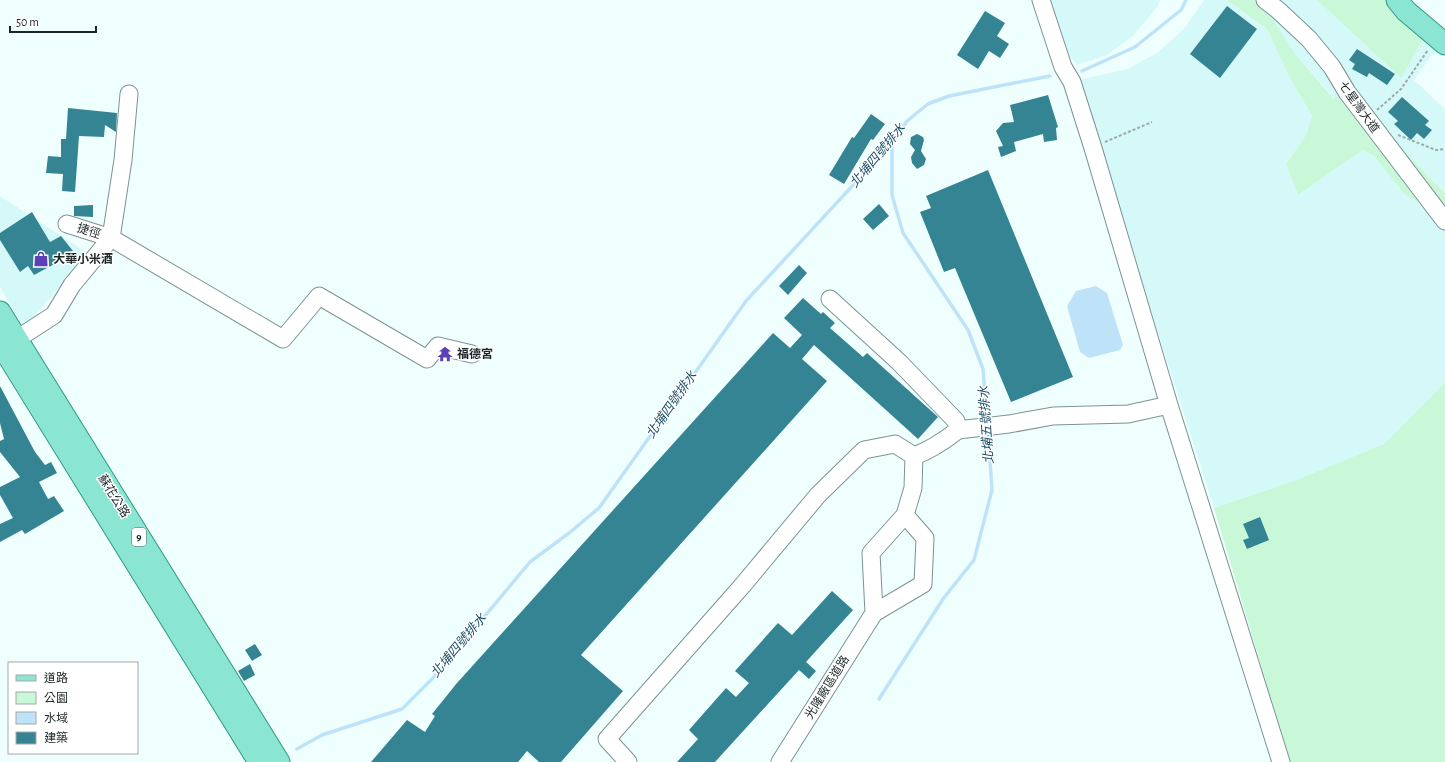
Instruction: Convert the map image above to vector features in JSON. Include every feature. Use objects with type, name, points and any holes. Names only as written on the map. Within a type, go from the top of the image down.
[{"type":"main road","points":[[1397,0],[1406,11],[1441,41]]},
{"type":"main road","name":"蘇花公路","points":[[0,312],[7,343],[279,762]]},
{"type":"main road","name":"蘇花公路","points":[[101,490],[259,762]]},
{"type":"street","points":[[1041,0],[1063,67],[1072,82],[1093,148],[1169,405],[1281,762]]},
{"type":"street","name":"七星灣大道","points":[[1265,0],[1278,10],[1309,40],[1332,67],[1347,92],[1445,221]]},
{"type":"street","points":[[7,343],[54,315],[72,285],[111,238],[123,160],[129,94]]},
{"type":"street","name":"捷徑","points":[[67,224],[111,238],[283,339],[319,296],[427,359],[438,346],[472,354]]},
{"type":"street","points":[[830,300],[899,362],[936,399],[956,421],[958,430]]},
{"type":"street","points":[[914,456],[928,451],[958,430],[1009,424],[1053,416],[1128,414],[1169,405]]},
{"type":"street","points":[[628,762],[607,739],[742,586],[818,495],[864,450],[895,444],[914,456]]},
{"type":"street","points":[[874,613],[871,553],[905,514],[914,488],[914,456]]},
{"type":"street","name":"光隆廠區道路","points":[[780,762],[874,613],[922,584],[925,538],[905,514]]},
{"type":"path","points":[[1377,110],[1401,89],[1441,41]]},
{"type":"path","points":[[1372,104],[1381,115]]},
{"type":"path","points":[[1093,148],[1152,122]]},
{"type":"path","points":[[1394,130],[1399,136],[1436,150],[1445,149]]},
{"type":"shaded area","points":[[1049,0],[1160,0],[1158,6],[1132,37],[1107,55],[1077,65],[1068,54]]},
{"type":"shaded area","points":[[1204,0],[1227,0],[1267,29],[1290,78],[1312,116],[1306,135],[1286,164],[1298,195],[1363,150],[1374,156],[1405,195],[1445,216],[1445,382],[1384,444],[1296,480],[1214,508],[1102,158],[1074,81],[1127,69],[1157,53],[1184,29]]},
{"type":"shaded area","points":[[1273,0],[1317,0],[1400,77],[1423,39],[1442,51],[1431,56],[1414,80],[1445,109],[1445,193],[1346,92],[1335,99],[1296,55],[1274,21],[1280,9]]},
{"type":"shaded area","points":[[0,196],[89,254],[24,327],[0,287]]},
{"type":"green space","points":[[1227,0],[1273,0],[1280,9],[1274,21],[1296,55],[1334,99],[1346,91],[1445,193],[1445,216],[1405,195],[1374,156],[1363,150],[1298,195],[1286,164],[1306,135],[1312,116],[1290,78],[1267,29]]},
{"type":"green space","points":[[1317,0],[1390,0],[1423,39],[1401,78]]},
{"type":"green space","points":[[1445,382],[1445,762],[1290,762],[1214,508],[1296,480],[1384,444]]},
{"type":"water","points":[[1096,286],[1107,293],[1123,345],[1120,350],[1089,358],[1080,352],[1067,306],[1076,291]]},
{"type":"building","points":[[1227,6],[1257,29],[1220,78],[1190,54]]},
{"type":"building","points":[[985,11],[1005,23],[997,36],[1009,44],[1000,58],[989,51],[978,69],[957,55]]},
{"type":"building","points":[[1357,49],[1395,74],[1387,85],[1369,73],[1367,77],[1352,69],[1355,64],[1349,60]]},
{"type":"building","points":[[1048,95],[1058,127],[1056,128],[1057,140],[1044,142],[1043,134],[1014,142],[1016,151],[1001,157],[998,147],[1003,146],[996,131],[1003,123],[1014,122],[1010,105]]},
{"type":"building","points":[[1402,97],[1429,121],[1425,125],[1432,130],[1424,139],[1417,133],[1411,140],[1394,124],[1398,121],[1388,112]]},
{"type":"building","points":[[68,108],[117,113],[116,132],[105,125],[104,137],[79,136],[75,192],[62,191],[63,174],[46,173],[48,156],[61,157],[61,139],[66,139]]},
{"type":"building","points":[[871,114],[885,124],[873,140],[871,139],[844,184],[829,175],[852,137],[854,138]]},
{"type":"building","points":[[917,134],[923,137],[924,140],[921,151],[926,159],[924,165],[917,169],[912,163],[911,157],[915,150],[910,144],[911,137]]},
{"type":"building","points":[[988,170],[1073,377],[1011,402],[955,268],[944,272],[920,212],[931,208],[926,196]]},
{"type":"building","points":[[879,204],[889,216],[873,230],[863,219]]},
{"type":"building","points":[[93,205],[93,217],[74,216],[74,206]]},
{"type":"building","points":[[32,212],[50,242],[61,236],[73,251],[60,261],[34,275],[28,266],[20,272],[0,240],[0,233]]},
{"type":"building","points":[[799,265],[807,273],[788,295],[779,286]]},
{"type":"building","points":[[803,298],[821,314],[823,312],[835,323],[830,328],[863,357],[867,353],[938,417],[918,439],[814,345],[802,359],[827,381],[581,655],[623,691],[561,762],[539,762],[527,751],[518,762],[371,762],[407,720],[425,732],[435,716],[432,714],[457,683],[773,333],[790,348],[802,335],[784,318]]},
{"type":"building","points":[[0,386],[35,452],[45,465],[51,462],[57,473],[39,482],[48,499],[54,496],[64,511],[25,534],[22,530],[0,542],[0,524],[13,518],[0,495],[0,487],[20,477],[0,452],[0,441],[4,439],[0,423]]},
{"type":"building","points":[[1260,517],[1269,540],[1247,549],[1243,540],[1249,538],[1243,524]]},
{"type":"building","points":[[832,591],[853,610],[806,662],[816,671],[809,679],[799,670],[715,762],[677,762],[698,739],[689,730],[726,688],[736,697],[749,683],[735,671],[778,623],[792,635]]},
{"type":"building","points":[[255,644],[262,655],[252,661],[245,650]]},
{"type":"building","points":[[250,664],[255,675],[244,681],[238,671]]},
{"type":"waterway","name":"北埔四號排水","points":[[1082,71],[1135,47],[1181,10],[1186,0]]},
{"type":"waterway","name":"北埔四號排水","points":[[297,749],[322,735],[402,709],[433,678],[530,562],[599,508],[746,301],[892,143],[907,121],[928,104],[949,96],[1050,76]]},
{"type":"waterway","name":"北埔五號排水","points":[[892,143],[892,195],[903,233],[968,330],[983,369],[987,422]]},
{"type":"waterway","name":"北埔五號排水","points":[[879,699],[943,599],[974,560],[992,490],[988,432]]},
{"type":"place","name":"大華小米酒","points":[[41,259]]},
{"type":"place","name":"福德宮","points":[[445,354]]}]
